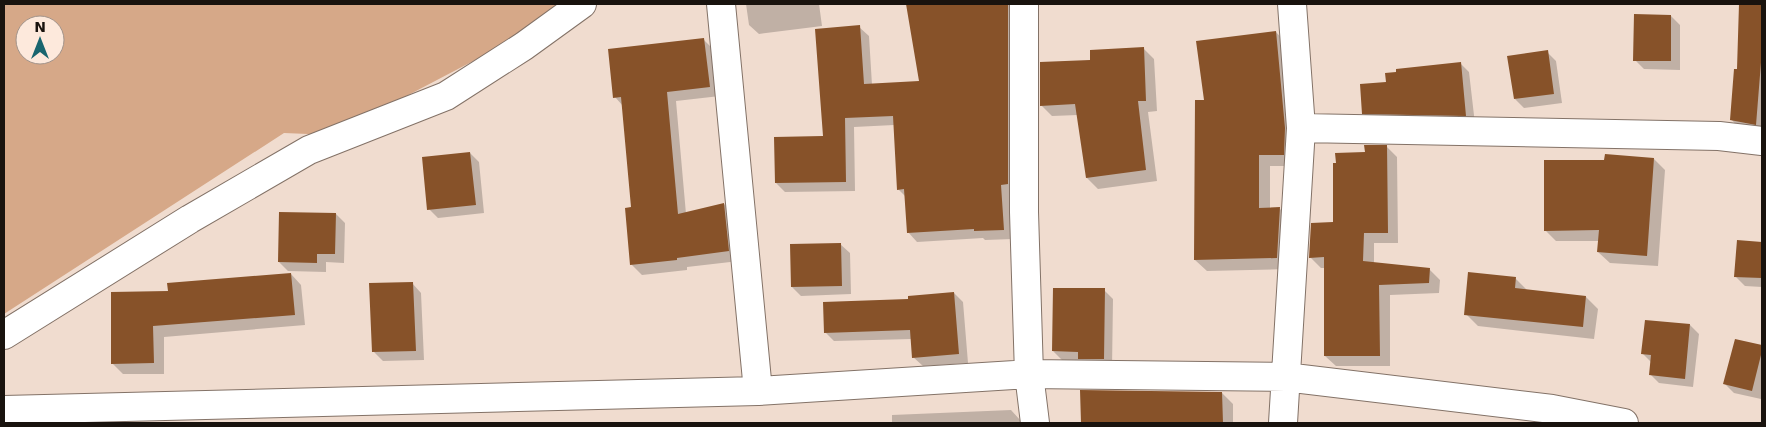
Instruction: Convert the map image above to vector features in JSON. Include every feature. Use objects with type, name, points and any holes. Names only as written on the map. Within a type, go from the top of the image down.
[{"type":"street","points":[[4,335],[190,219],[309,150],[446,96],[524,46],[582,4]]},
{"type":"street","points":[[721,4],[758,391]]},
{"type":"street","points":[[1024,4],[1024,212],[1029,374],[1035,423]]},
{"type":"street","points":[[1283,423],[1301,128],[1292,4]]},
{"type":"street","points":[[1301,128],[1719,136],[1762,141]]},
{"type":"street","points":[[4,410],[758,391],[1029,374],[1286,377],[1552,409],[1624,423]]},
{"type":"shaded area","points":[[4,4],[578,4],[557,17],[332,135],[284,133],[4,314]]},
{"type":"building","points":[[906,4],[1008,4],[1008,184],[1001,185],[1004,230],[974,231],[974,229],[907,233],[904,189],[897,190],[893,116],[845,118],[846,182],[775,183],[774,137],[823,136],[815,29],[860,25],[864,84],[919,81]]},
{"type":"building","points":[[1739,4],[1762,4],[1762,50],[1756,125],[1730,120],[1734,69],[1737,69]]},
{"type":"building","points":[[1634,14],[1671,15],[1671,61],[1633,61]]},
{"type":"building","points":[[1276,31],[1285,128],[1284,155],[1259,155],[1259,208],[1280,207],[1277,258],[1194,260],[1195,100],[1204,100],[1196,41]]},
{"type":"building","points":[[704,38],[710,87],[667,92],[678,214],[724,203],[729,251],[677,258],[677,260],[630,265],[625,208],[631,207],[621,97],[613,98],[608,49]]},
{"type":"building","points":[[1144,47],[1146,101],[1138,101],[1146,170],[1086,178],[1075,104],[1040,106],[1040,62],[1090,60],[1090,50]]},
{"type":"building","points":[[1548,50],[1554,94],[1514,99],[1507,56]]},
{"type":"building","points":[[1461,62],[1466,116],[1362,114],[1360,84],[1386,82],[1385,73],[1396,72],[1396,69]]},
{"type":"building","points":[[1364,145],[1387,145],[1388,233],[1364,233],[1363,261],[1430,268],[1429,283],[1379,285],[1380,356],[1324,356],[1324,257],[1309,258],[1311,223],[1333,222],[1333,163],[1336,163],[1335,153],[1365,152]]},
{"type":"building","points":[[470,152],[476,205],[427,210],[422,157]]},
{"type":"building","points":[[1605,154],[1654,158],[1647,256],[1597,252],[1599,230],[1544,231],[1544,160],[1604,160]]},
{"type":"building","points":[[279,212],[336,213],[335,254],[317,254],[317,263],[278,262]]},
{"type":"building","points":[[1737,240],[1762,242],[1762,278],[1734,277]]},
{"type":"building","points":[[841,243],[842,286],[791,287],[790,244]]},
{"type":"building","points":[[1468,272],[1516,277],[1515,288],[1586,296],[1583,327],[1464,315]]},
{"type":"building","points":[[291,273],[295,315],[153,326],[154,363],[111,364],[111,292],[168,291],[167,283]]},
{"type":"building","points":[[413,282],[416,351],[372,352],[369,283]]},
{"type":"building","points":[[1053,288],[1105,288],[1104,359],[1078,359],[1078,352],[1052,351]]},
{"type":"building","points":[[954,292],[959,354],[912,358],[910,330],[824,333],[823,302],[908,299],[908,296]]},
{"type":"building","points":[[1645,320],[1690,324],[1685,379],[1649,375],[1651,355],[1641,354]]},
{"type":"building","points":[[1735,339],[1762,345],[1752,391],[1723,384]]},
{"type":"building","points":[[1080,390],[1222,392],[1223,423],[1081,423]]}]
